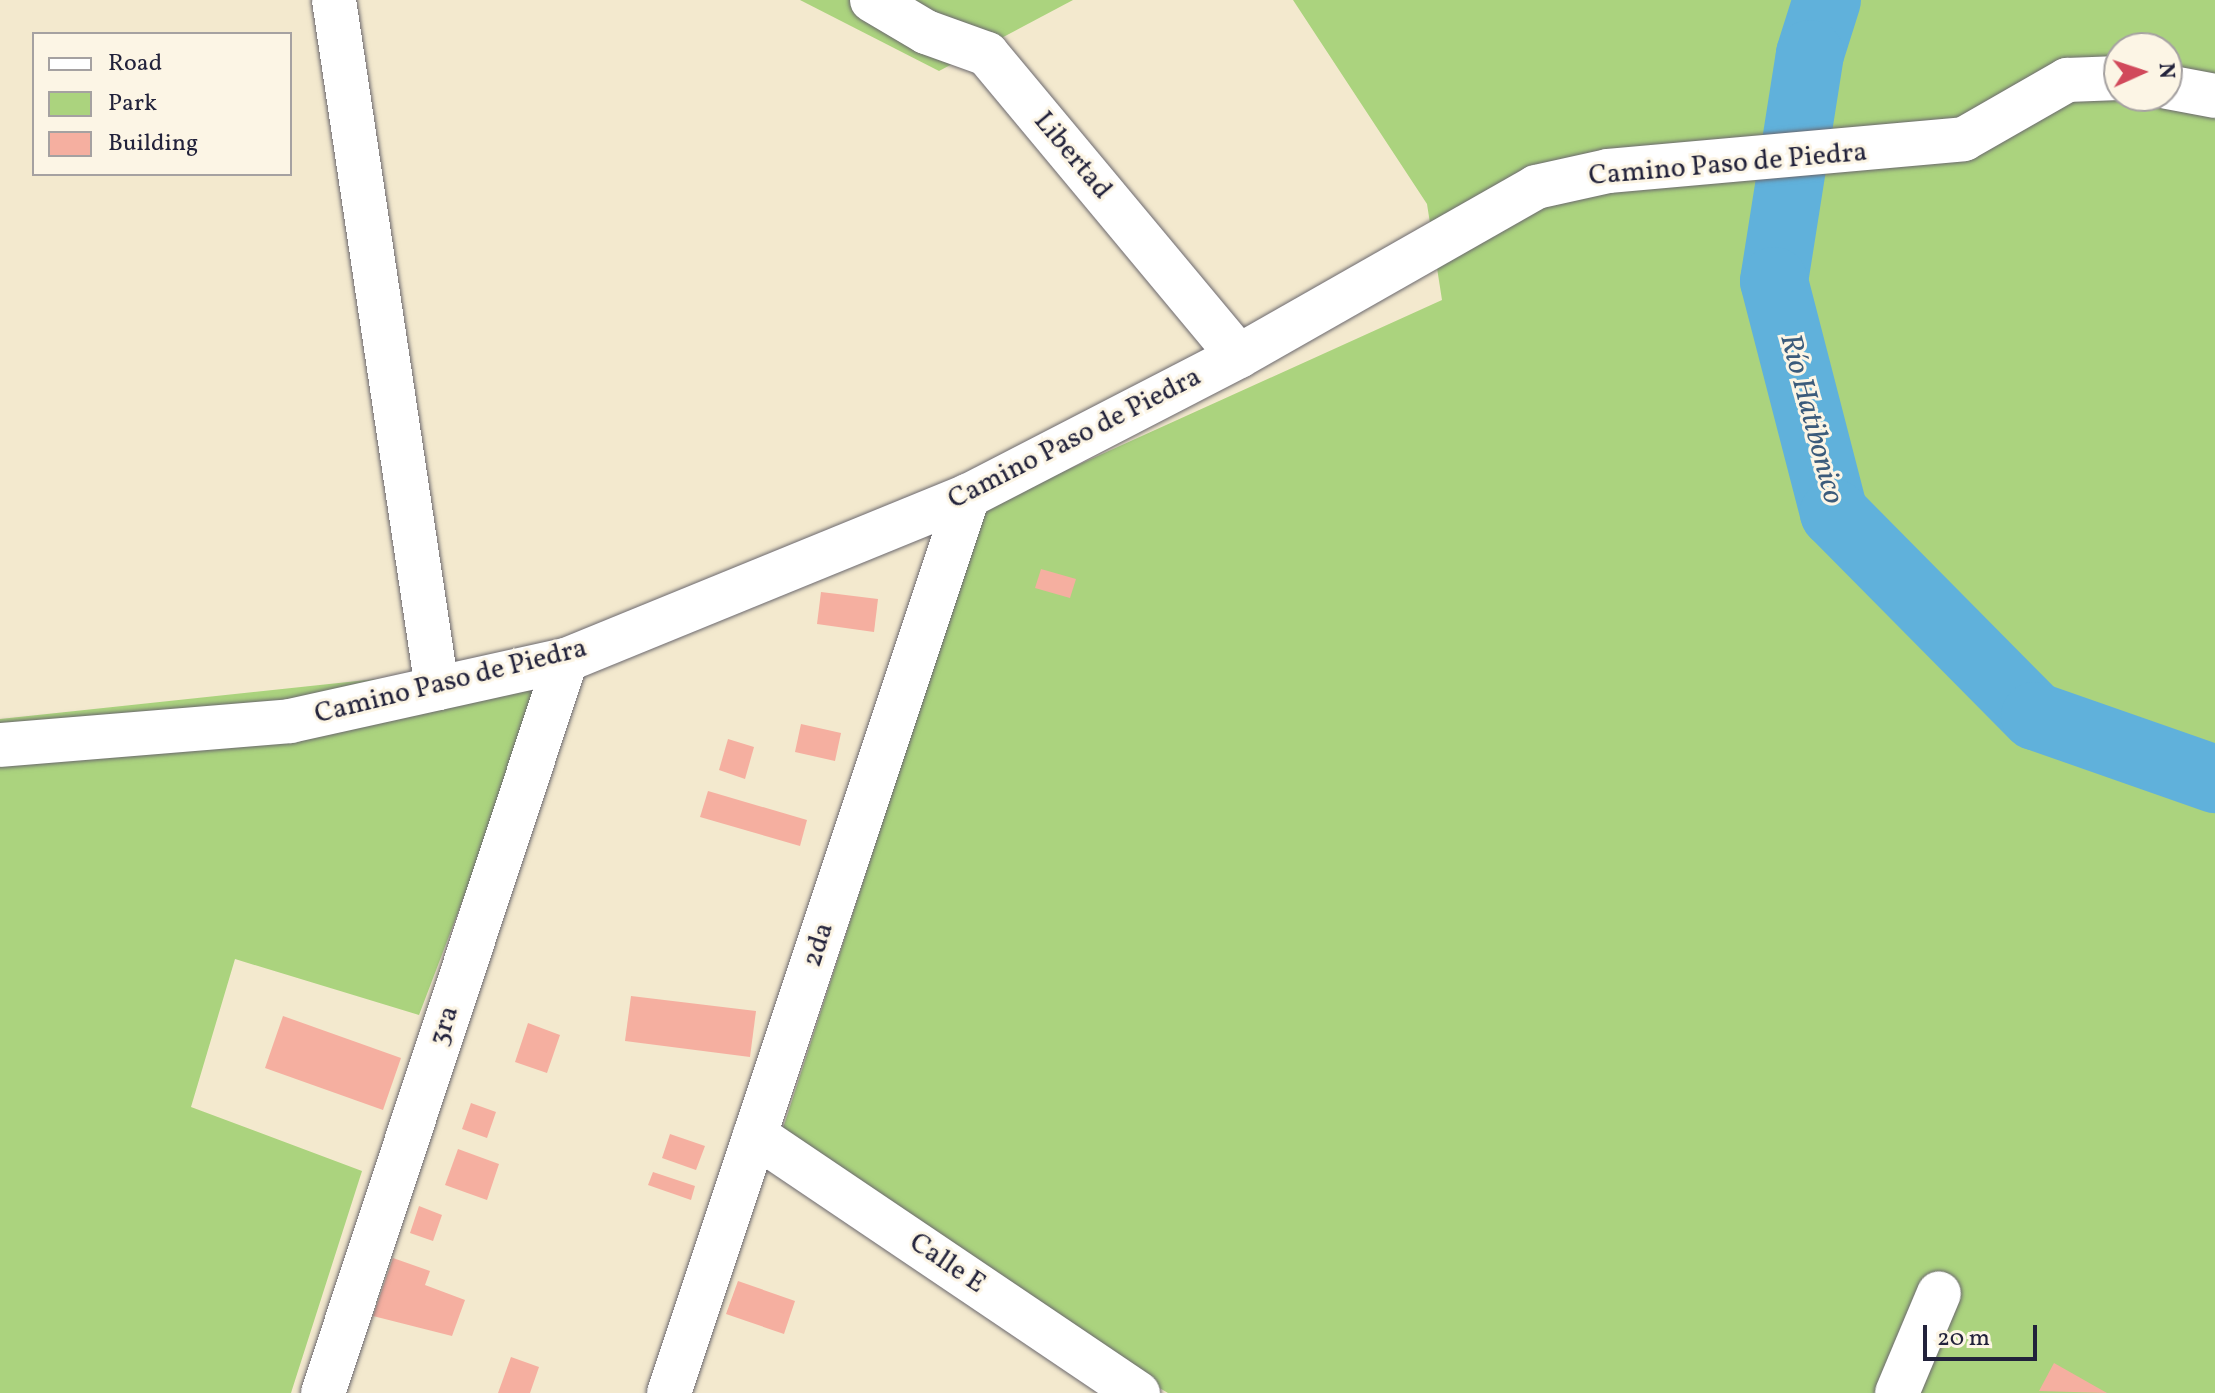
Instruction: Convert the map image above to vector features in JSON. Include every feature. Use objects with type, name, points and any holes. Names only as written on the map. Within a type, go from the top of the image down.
[{"type":"street","points":[[334,0],[437,688]]},
{"type":"street","name":"Libertad","points":[[872,0],[926,32],[987,54],[1239,356]]},
{"type":"street","name":"Camino Paso de Piedra","points":[[0,745],[290,721],[566,660],[968,496],[1239,356],[1536,187],[1608,171],[1885,151],[1964,139],[2067,80],[2103,79]]},
{"type":"street","points":[[2183,90],[2215,96]]},
{"type":"street","name":"2da","points":[[669,1393],[968,496]]},
{"type":"street","name":"3ra","points":[[323,1393],[566,660]]},
{"type":"street","name":"Calle E","points":[[755,1135],[1138,1393]]},
{"type":"street","points":[[1897,1393],[1939,1293]]},
{"type":"green space","points":[[800,0],[1073,0],[939,71]]},
{"type":"green space","points":[[1293,0],[2215,0],[2215,1393],[1168,1393],[772,1162],[985,507],[1442,300],[1427,204]]},
{"type":"green space","points":[[554,660],[419,1015],[235,959],[191,1107],[362,1171],[291,1393],[0,1393],[0,719]]},
{"type":"building","points":[[1041,569],[1076,579],[1070,598],[1035,588]]},
{"type":"building","points":[[821,592],[878,599],[874,632],[817,624]]},
{"type":"building","points":[[801,724],[841,733],[835,761],[795,752]]},
{"type":"building","points":[[728,739],[754,747],[745,779],[719,770]]},
{"type":"building","points":[[708,791],[807,820],[800,846],[700,817]]},
{"type":"building","points":[[631,996],[756,1011],[750,1057],[625,1041]]},
{"type":"building","points":[[283,1016],[401,1058],[383,1110],[265,1068]]},
{"type":"building","points":[[528,1023],[560,1035],[547,1073],[515,1062]]},
{"type":"building","points":[[471,1103],[496,1112],[487,1138],[462,1129]]},
{"type":"building","points":[[670,1134],[705,1146],[696,1170],[662,1158]]},
{"type":"building","points":[[458,1149],[499,1164],[487,1200],[445,1185]]},
{"type":"building","points":[[653,1172],[695,1186],[691,1200],[648,1185]]},
{"type":"building","points":[[419,1206],[442,1215],[433,1241],[410,1233]]},
{"type":"building","points":[[393,1258],[430,1271],[425,1285],[465,1300],[452,1336],[373,1316]]},
{"type":"building","points":[[738,1281],[795,1301],[784,1334],[726,1314]]},
{"type":"building","points":[[511,1357],[539,1367],[530,1393],[498,1393]]},
{"type":"building","points":[[2054,1363],[2107,1393],[2039,1391]]},
{"type":"waterway","name":"Río Hatibonico","points":[[1827,0],[1810,54],[1774,281],[1834,513],[2035,716],[2215,779]]}]
